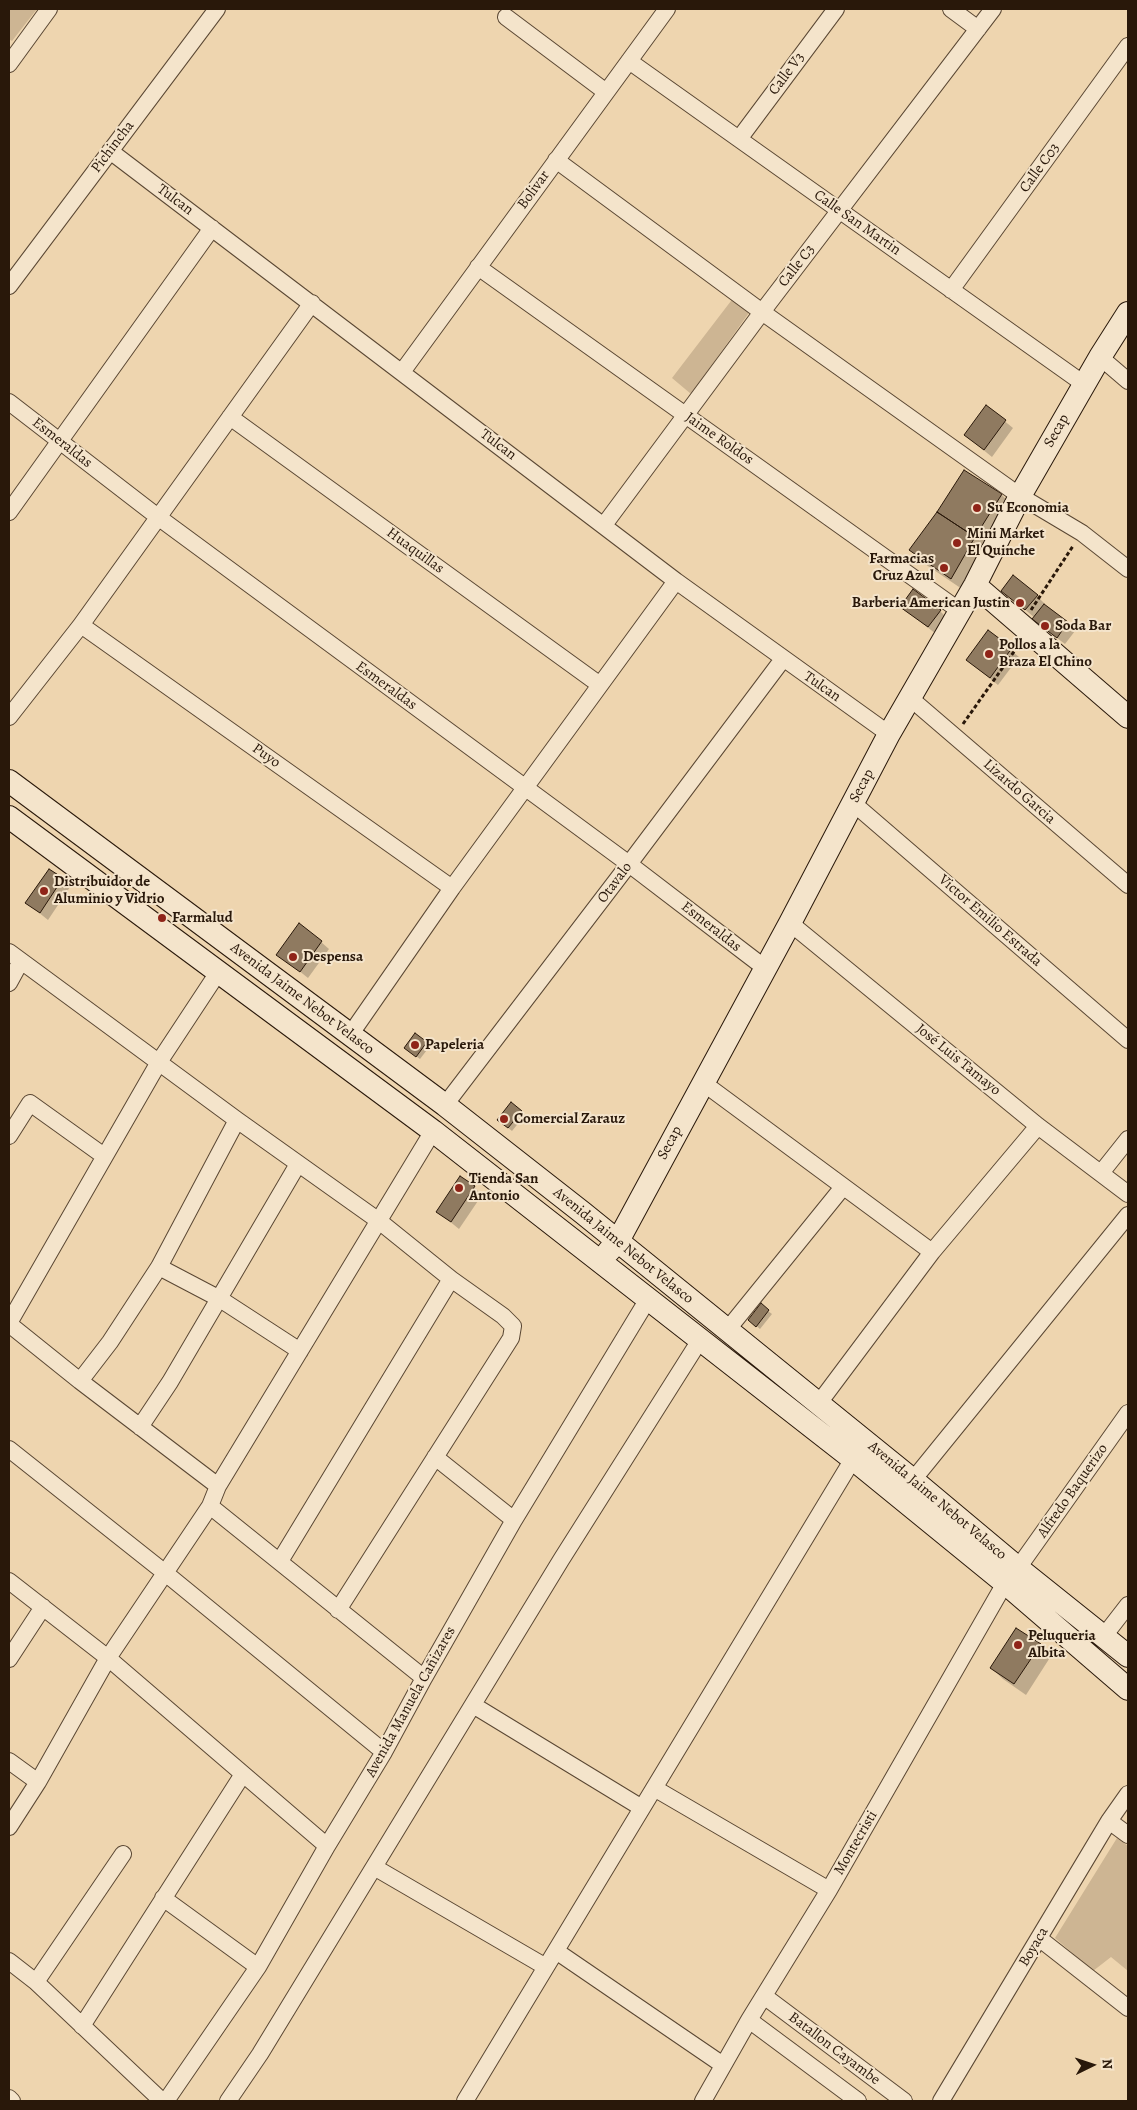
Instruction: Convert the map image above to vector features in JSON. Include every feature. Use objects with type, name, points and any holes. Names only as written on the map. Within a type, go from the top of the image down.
[{"type":"main road","name":"Secap","points":[[600,1262],[618,1241],[702,1082],[790,923],[889,734],[975,585],[1020,496],[1084,384],[1128,313]]},
{"type":"main road","points":[[975,585],[1128,717]]},
{"type":"main road","name":"Avenida Jaime Nebot Velasco","points":[[9,781],[445,1105],[728,1329],[913,1480],[1128,1689]]},
{"type":"main road","name":"Avenida Jaime Nebot Velasco","points":[[9,817],[433,1131],[853,1459],[1011,1576],[1104,1636],[1128,1656]]},
{"type":"main road","points":[[680,1325],[695,1304]]},
{"type":"street","points":[[11,57],[49,9]]},
{"type":"street","name":"Pichincha","points":[[9,286],[217,9]]},
{"type":"street","name":"Bolivar","points":[[402,372],[667,9]]},
{"type":"street","name":"Calle V3","points":[[739,139],[836,9]]},
{"type":"street","points":[[951,9],[978,29]]},
{"type":"street","name":"Calle C3","points":[[604,525],[687,416],[762,312],[993,9]]},
{"type":"street","points":[[506,18],[606,92]]},
{"type":"street","name":"Calle C03","points":[[951,290],[1128,46]]},
{"type":"street","name":"Calle San Martin","points":[[629,61],[1084,384]]},
{"type":"street","name":"Tulcan","points":[[110,150],[676,581],[782,659],[889,734]]},
{"type":"street","points":[[556,160],[762,312],[1020,496],[1082,533],[1128,569]]},
{"type":"street","points":[[9,512],[212,228]]},
{"type":"street","name":"Jaime Roldos","points":[[478,267],[960,611]]},
{"type":"street","points":[[9,717],[81,625],[312,303]]},
{"type":"street","points":[[1100,357],[1128,381]]},
{"type":"street","name":"Esmeraldas","points":[[9,402],[158,518],[629,864],[765,968]]},
{"type":"street","name":"Huaquillas","points":[[230,417],[600,685]]},
{"type":"street","points":[[350,1035],[452,888],[676,581]]},
{"type":"street","name":"Puyo","points":[[81,625],[452,888]]},
{"type":"street","name":"Otavalo","points":[[445,1105],[629,864],[782,659]]},
{"type":"street","name":"Lizardo Garcia","points":[[910,698],[1128,885]]},
{"type":"street","name":"Victor Emilio Estrada","points":[[853,803],[1128,1040]]},
{"type":"street","name":"José Luis Tamayo","points":[[790,923],[1038,1126],[1128,1194]]},
{"type":"street","points":[[9,983],[15,956],[237,1120],[380,1221],[451,1279],[503,1316],[512,1326],[511,1338],[338,1610]]},
{"type":"street","points":[[218,1486],[80,1382],[9,1324],[159,1062],[219,971]]},
{"type":"street","points":[[702,1082],[932,1252]]},
{"type":"street","points":[[9,1136],[30,1103],[104,1156]]},
{"type":"street","points":[[80,1382],[110,1342],[159,1267],[237,1120]]},
{"type":"street","points":[[819,1403],[932,1252],[1038,1126]]},
{"type":"street","points":[[9,1826],[38,1782],[108,1658],[210,1506],[218,1486],[433,1131]]},
{"type":"street","points":[[1101,1173],[1128,1139]]},
{"type":"street","points":[[140,1427],[170,1382],[220,1299],[298,1164]]},
{"type":"street","points":[[728,1329],[843,1187]]},
{"type":"street","points":[[913,1480],[1128,1215]]},
{"type":"street","points":[[159,1267],[220,1299],[300,1351]]},
{"type":"street","points":[[280,1561],[451,1279]]},
{"type":"street","name":"Avenida Manuela Cañizares","points":[[164,2101],[258,1967],[327,1846],[384,1752],[514,1520],[648,1299]]},
{"type":"street","points":[[228,2101],[260,2054],[472,1705],[700,1340]]},
{"type":"street","name":"Alfredo Baquerizo","points":[[1011,1576],[1128,1413]]},
{"type":"street","points":[[9,1449],[164,1572],[384,1752]]},
{"type":"street","points":[[436,1457],[514,1520]]},
{"type":"street","points":[[465,2101],[853,1459]]},
{"type":"street","points":[[210,1506],[424,1678]]},
{"type":"street","name":"Montecristi","points":[[702,2101],[749,2020],[829,1890],[1011,1576]]},
{"type":"street","points":[[9,1580],[108,1658],[327,1846]]},
{"type":"street","points":[[1104,1636],[1128,1605]]},
{"type":"street","points":[[9,1659],[43,1607]]},
{"type":"street","points":[[472,1705],[642,1808]]},
{"type":"street","points":[[9,1761],[38,1782]]},
{"type":"street","points":[[82,2026],[242,1774]]},
{"type":"street","points":[[654,1788],[829,1890]]},
{"type":"street","name":"Boyaca","points":[[941,2101],[1040,1939],[1109,1821],[1128,1794]]},
{"type":"street","points":[[1109,1821],[1128,1835]]},
{"type":"street","points":[[36,1982],[123,1854]]},
{"type":"street","points":[[374,1867],[546,1967]]},
{"type":"street","points":[[163,1898],[258,1967]]},
{"type":"street","points":[[1040,1939],[1128,2008]]},
{"type":"street","points":[[556,1951],[723,2065]]},
{"type":"street","points":[[9,1961],[36,1982],[164,2101]]},
{"type":"street","name":"Batallon Cayambe","points":[[764,1996],[904,2101]]},
{"type":"street","name":"Batallon Cayambe","points":[[749,2020],[858,2101]]},
{"type":"street","points":[[9,2098],[12,2101]]},
{"type":"path","points":[[954,736],[1025,628],[1082,533]]},
{"type":"shaded area","points":[[9,9],[37,9],[12,41],[9,39]]},
{"type":"shaded area","points":[[734,297],[751,310],[691,394],[672,378]]},
{"type":"shaded area","points":[[1117,1838],[1128,1846],[1128,1971],[1111,1957],[1093,1971],[1055,1938]]},
{"type":"building","points":[[986,405],[1006,420],[984,450],[964,435]]},
{"type":"building","points":[[964,470],[1002,494],[975,537],[937,512]]},
{"type":"building","points":[[937,512],[975,537],[951,579],[909,550]]},
{"type":"building","points":[[1013,575],[1038,595],[1025,610],[1001,591]]},
{"type":"building","points":[[913,589],[941,610],[928,627],[900,607]]},
{"type":"building","points":[[1044,604],[1068,622],[1057,638],[1032,619]]},
{"type":"building","name":"Pollos a la Braza El Chino","points":[[988,630],[1012,648],[990,678],[966,660]]},
{"type":"building","name":"Distribuidor de Aluminio y Vidrio","points":[[49,869],[63,878],[40,913],[25,903]]},
{"type":"building","points":[[299,923],[322,941],[300,972],[276,955]]},
{"type":"building","name":"Papeleria","points":[[415,1033],[427,1042],[416,1057],[404,1048]]},
{"type":"building","points":[[511,1102],[522,1111],[508,1128],[497,1120]]},
{"type":"building","points":[[460,1176],[475,1186],[451,1222],[436,1212]]},
{"type":"building","points":[[761,1303],[769,1310],[756,1327],[748,1320]]},
{"type":"building","points":[[1016,1628],[1041,1644],[1014,1684],[990,1668]]},
{"type":"place","name":"Su Economia","points":[[977,508]]},
{"type":"place","name":"Mini Market El Quinche","points":[[957,543]]},
{"type":"place","name":"Farmacias Cruz Azul","points":[[944,568]]},
{"type":"place","name":"Barberia American Justin","points":[[1020,603]]},
{"type":"place","name":"Soda Bar","points":[[1045,626]]},
{"type":"place","name":"Pollos a la Braza El Chino","points":[[989,654]]},
{"type":"place","name":"Distribuidor de Aluminio y Vidrio","points":[[44,891]]},
{"type":"place","name":"Farmalud","points":[[162,918]]},
{"type":"place","name":"Despensa","points":[[293,957]]},
{"type":"place","name":"Papeleria","points":[[415,1045]]},
{"type":"place","name":"Comercial Zarauz","points":[[504,1119]]},
{"type":"place","name":"Tienda San Antonio","points":[[459,1188]]},
{"type":"place","name":"Peluqueria Albita","points":[[1018,1645]]}]
